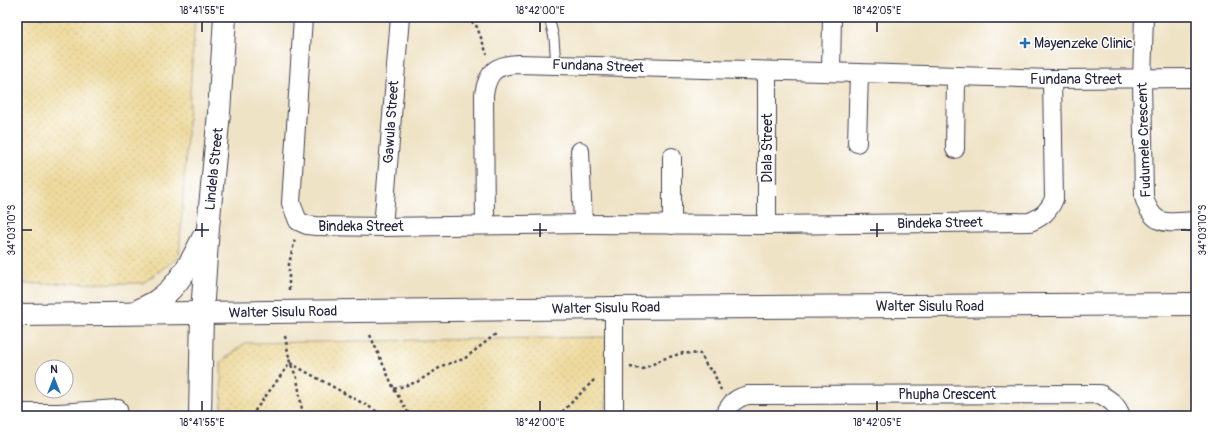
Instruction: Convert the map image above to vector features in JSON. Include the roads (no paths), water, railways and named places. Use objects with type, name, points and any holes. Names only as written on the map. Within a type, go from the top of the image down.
[{"type":"street","name":"Lindela Street","points":[[200,416],[202,313],[208,228],[219,113],[225,17]]},
{"type":"street","name":"Bindeka Street","points":[[303,17],[291,203],[298,221],[306,225],[316,226],[383,227],[583,224],[767,225],[1030,222],[1041,217],[1050,208],[1054,199],[1052,80]]},
{"type":"street","name":"Gawula Street","points":[[383,227],[400,17]]},
{"type":"street","points":[[831,72],[832,17]]},
{"type":"street","name":"Fudumele Crescent","points":[[1144,17],[1142,79],[1144,197],[1147,208],[1152,215],[1162,221],[1196,221]]},
{"type":"street","name":"Fundana Street","points":[[485,225],[484,94],[487,80],[492,73],[506,65],[831,72],[1052,80],[1196,78]]},
{"type":"street","name":"Dlala Street","points":[[767,71],[767,225]]},
{"type":"street","points":[[857,143],[860,73]]},
{"type":"street","points":[[955,149],[956,76]]},
{"type":"street","points":[[580,151],[583,224]]},
{"type":"street","points":[[672,157],[672,225]]},
{"type":"street","points":[[132,314],[156,301],[178,282],[208,228]]},
{"type":"street","name":"Walter Sisulu Road","points":[[17,315],[614,308],[1196,304]]},
{"type":"street","points":[[614,308],[608,370],[614,416]]},
{"type":"street","name":"Phupha Crescent","points":[[728,409],[739,397],[748,395],[1100,394],[1114,402],[1122,416]]},
{"type":"street","points":[[17,413],[60,415],[118,409]]},
{"type":"lane","points":[[549,17],[554,38],[556,65]]},
{"type":"place","name":"Mayenzeke Clinic","points":[[1025,43]]}]
